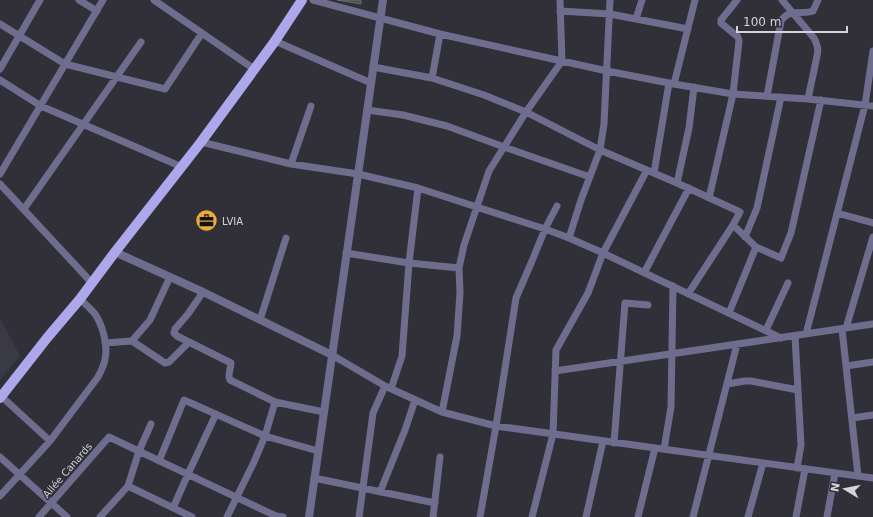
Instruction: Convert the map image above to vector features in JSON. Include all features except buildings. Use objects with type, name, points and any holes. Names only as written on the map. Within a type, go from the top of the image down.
[{"type":"main road","points":[[1,397],[47,338],[80,299],[201,142],[275,41],[301,0]]},
{"type":"street","points":[[0,69],[40,0]]},
{"type":"street","points":[[79,0],[97,11]]},
{"type":"street","points":[[0,174],[103,0]]},
{"type":"street","points":[[154,0],[254,69]]},
{"type":"street","points":[[313,0],[440,34],[671,84],[733,94],[821,100],[873,106]]},
{"type":"street","points":[[308,517],[383,0]]},
{"type":"street","points":[[442,412],[457,336],[460,293],[459,268],[464,245],[489,172],[526,112],[562,61],[560,0]]},
{"type":"street","points":[[569,238],[581,200],[600,150],[604,124],[610,0]]},
{"type":"street","points":[[636,19],[642,0]]},
{"type":"street","points":[[532,517],[553,434],[556,350],[588,293],[603,254],[650,172],[671,84],[688,29],[695,0]]},
{"type":"street","points":[[709,198],[733,94],[739,41],[738,37],[722,24],[721,19],[737,0]]},
{"type":"street","points":[[782,0],[814,38],[817,45],[818,51],[808,99]]},
{"type":"street","points":[[767,96],[783,17],[792,13],[811,12],[818,0]]},
{"type":"street","points":[[560,11],[610,14],[688,29]]},
{"type":"street","points":[[0,24],[65,64],[165,89],[202,33]]},
{"type":"street","points":[[432,78],[440,34]]},
{"type":"street","points":[[275,41],[371,83]]},
{"type":"street","points":[[24,209],[141,42]]},
{"type":"street","points":[[806,334],[865,105],[873,51]]},
{"type":"street","points":[[373,67],[432,78],[484,95],[526,112],[600,150],[689,188],[740,212],[688,294]]},
{"type":"street","points":[[0,80],[40,106],[182,167]]},
{"type":"street","points":[[677,183],[689,128],[694,87]]},
{"type":"street","points":[[745,237],[757,208],[781,97]]},
{"type":"street","points":[[733,225],[756,247],[781,258],[791,233],[821,100]]},
{"type":"street","points":[[291,164],[311,106]]},
{"type":"street","points":[[367,110],[403,114],[447,126],[590,177]]},
{"type":"street","points":[[201,142],[291,164],[358,174],[418,188],[545,229],[569,238],[674,286],[781,338]]},
{"type":"street","points":[[0,184],[92,283]]},
{"type":"street","points":[[359,517],[373,412],[388,388],[402,356],[409,263],[418,188]]},
{"type":"street","points":[[644,273],[689,188]]},
{"type":"street","points":[[480,517],[516,298],[545,229],[557,206]]},
{"type":"street","points":[[837,213],[873,223]]},
{"type":"street","points":[[858,476],[846,366],[844,328],[873,237]]},
{"type":"street","points":[[260,320],[286,238]]},
{"type":"street","points":[[729,313],[756,247]]},
{"type":"street","points":[[115,252],[203,292],[332,355],[388,388],[442,412],[496,426],[873,478]]},
{"type":"street","points":[[346,253],[409,263],[459,268]]},
{"type":"street","points":[[132,341],[150,320],[170,277]]},
{"type":"street","points":[[766,330],[788,283]]},
{"type":"street","points":[[664,449],[671,407],[674,286]]},
{"type":"street","points":[[203,292],[188,314],[175,329],[174,333],[177,336],[231,363],[229,374],[230,380],[276,402],[324,412]]},
{"type":"street","points":[[0,496],[50,440],[98,377],[102,368],[105,359],[105,343],[100,321],[80,299]]},
{"type":"street","points":[[614,442],[625,303],[648,305]]},
{"type":"street","points":[[555,371],[873,324]]},
{"type":"street","points":[[795,336],[801,445],[797,468]]},
{"type":"street","points":[[105,343],[132,341],[166,363],[169,362],[189,342]]},
{"type":"street","points":[[693,517],[737,344]]},
{"type":"street","points":[[846,366],[873,362]]},
{"type":"street","points":[[727,384],[745,380],[798,390]]},
{"type":"street","points":[[1,397],[50,440]]},
{"type":"street","points":[[159,460],[184,400],[265,436],[318,451]]},
{"type":"street","points":[[380,492],[405,430],[415,400]]},
{"type":"street","points":[[227,517],[254,462],[265,436],[276,402]]},
{"type":"street","points":[[173,508],[216,414]]},
{"type":"street","points":[[852,418],[873,415]]},
{"type":"street","points":[[100,517],[128,486],[138,451],[151,424]]},
{"type":"street","name":"Allée Canards","points":[[39,517],[109,437],[138,451]]},
{"type":"street","points":[[586,517],[603,441]]},
{"type":"street","points":[[638,517],[655,448]]},
{"type":"street","points":[[138,451],[276,516],[283,517]]},
{"type":"street","points":[[0,456],[67,517]]},
{"type":"street","points":[[433,517],[440,457]]},
{"type":"street","points":[[748,517],[763,463]]},
{"type":"street","points":[[796,517],[805,469]]},
{"type":"street","points":[[827,517],[834,473]]},
{"type":"street","points":[[314,478],[435,503]]},
{"type":"street","points":[[128,486],[192,517]]},
{"type":"shaded area","points":[[0,318],[20,356],[0,380]]},
{"type":"place","name":"LVIA","points":[[207,221]]}]
